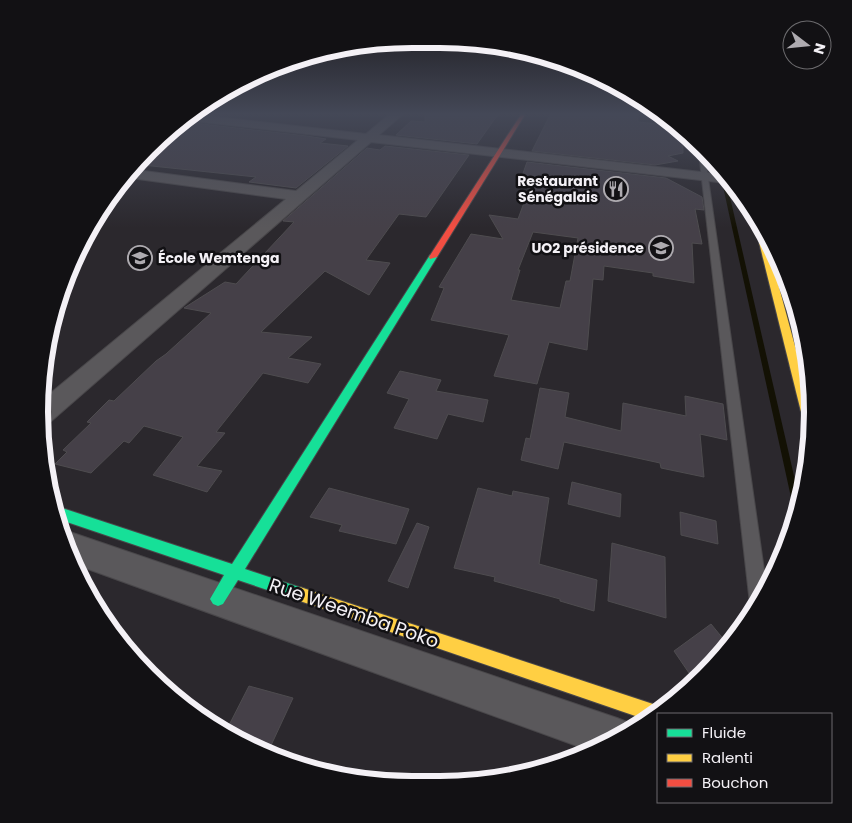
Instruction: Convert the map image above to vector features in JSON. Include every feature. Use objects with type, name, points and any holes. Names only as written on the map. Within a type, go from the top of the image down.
[{"type":"street","points":[[48,409],[353,151]]},
{"type":"street","points":[[485,151],[720,179]]},
{"type":"street","points":[[226,586],[499,153]]},
{"type":"street","points":[[135,174],[298,196]]},
{"type":"street","points":[[764,245],[804,401]]},
{"type":"street","name":"Rue Weemba Poko","points":[[63,515],[226,586],[607,735]]},
{"type":"street","name":"Rue Weemba Poko","points":[[74,548],[226,586],[647,711]]},
{"type":"lane","points":[[702,158],[757,591]]},
{"type":"building","points":[[157,151],[341,151],[296,188],[249,182],[256,177],[144,165]]},
{"type":"building","points":[[363,151],[435,151],[469,155],[426,217],[399,214],[366,260],[390,263],[369,295],[325,271],[261,332],[312,337],[288,358],[321,364],[308,383],[263,373],[216,432],[225,433],[197,466],[222,471],[207,492],[153,475],[183,437],[144,426],[129,443],[124,441],[91,473],[55,464],[67,452],[63,450],[91,423],[87,422],[109,400],[114,401],[211,313],[184,308],[225,282],[236,284],[294,222],[283,221]]},
{"type":"building","points":[[536,151],[683,151],[683,153],[668,156],[678,161],[655,165]]},
{"type":"building","points":[[527,162],[666,178],[702,197],[704,210],[695,209],[702,244],[692,243],[694,283],[653,276],[653,273],[604,266],[603,280],[593,279],[587,350],[549,342],[537,384],[494,376],[509,335],[431,320],[444,288],[439,287],[471,234],[503,239],[489,215],[518,219],[532,181],[521,179]],"holes":[[[533,232],[578,238],[570,281],[566,281],[560,308],[511,300],[520,270],[518,270]]]},
{"type":"building","points":[[400,371],[441,380],[436,391],[488,400],[483,422],[448,414],[437,439],[394,428],[409,399],[387,393]]},
{"type":"building","points":[[540,388],[569,393],[565,417],[621,431],[623,403],[686,416],[685,396],[723,404],[727,440],[700,434],[704,477],[661,468],[660,463],[564,442],[558,469],[521,460],[526,438],[530,439]]},
{"type":"building","points":[[572,482],[621,494],[620,517],[568,504]]},
{"type":"building","points":[[329,488],[409,509],[396,544],[339,531],[342,525],[310,517]]},
{"type":"building","points":[[478,488],[512,496],[513,491],[549,498],[539,564],[597,580],[594,611],[560,601],[560,599],[494,581],[495,577],[454,568]]},
{"type":"building","points":[[680,512],[716,521],[718,544],[681,535]]},
{"type":"building","points":[[417,523],[429,527],[408,588],[388,581]]},
{"type":"building","points":[[612,543],[665,557],[666,618],[608,601]]},
{"type":"building","points":[[711,624],[724,640],[701,665],[689,673],[674,651]]},
{"type":"building","points":[[249,686],[293,698],[270,747],[228,727]]},
{"type":"waterway","points":[[725,185],[795,496]]},
{"type":"traffic: fast","points":[[218,599],[433,257]]},
{"type":"traffic: fast","points":[[62,514],[300,594]]},
{"type":"traffic: slow","points":[[764,245],[804,401]]},
{"type":"traffic: slow","points":[[300,594],[647,711]]},
{"type":"traffic: jam","points":[[433,257],[500,151]]},
{"type":"place","name":"Restaurant Sénégalais","points":[[616,189]]},
{"type":"place","name":"UO2 présidence","points":[[661,248]]},
{"type":"place","name":"École Wemtenga","points":[[140,258]]}]
